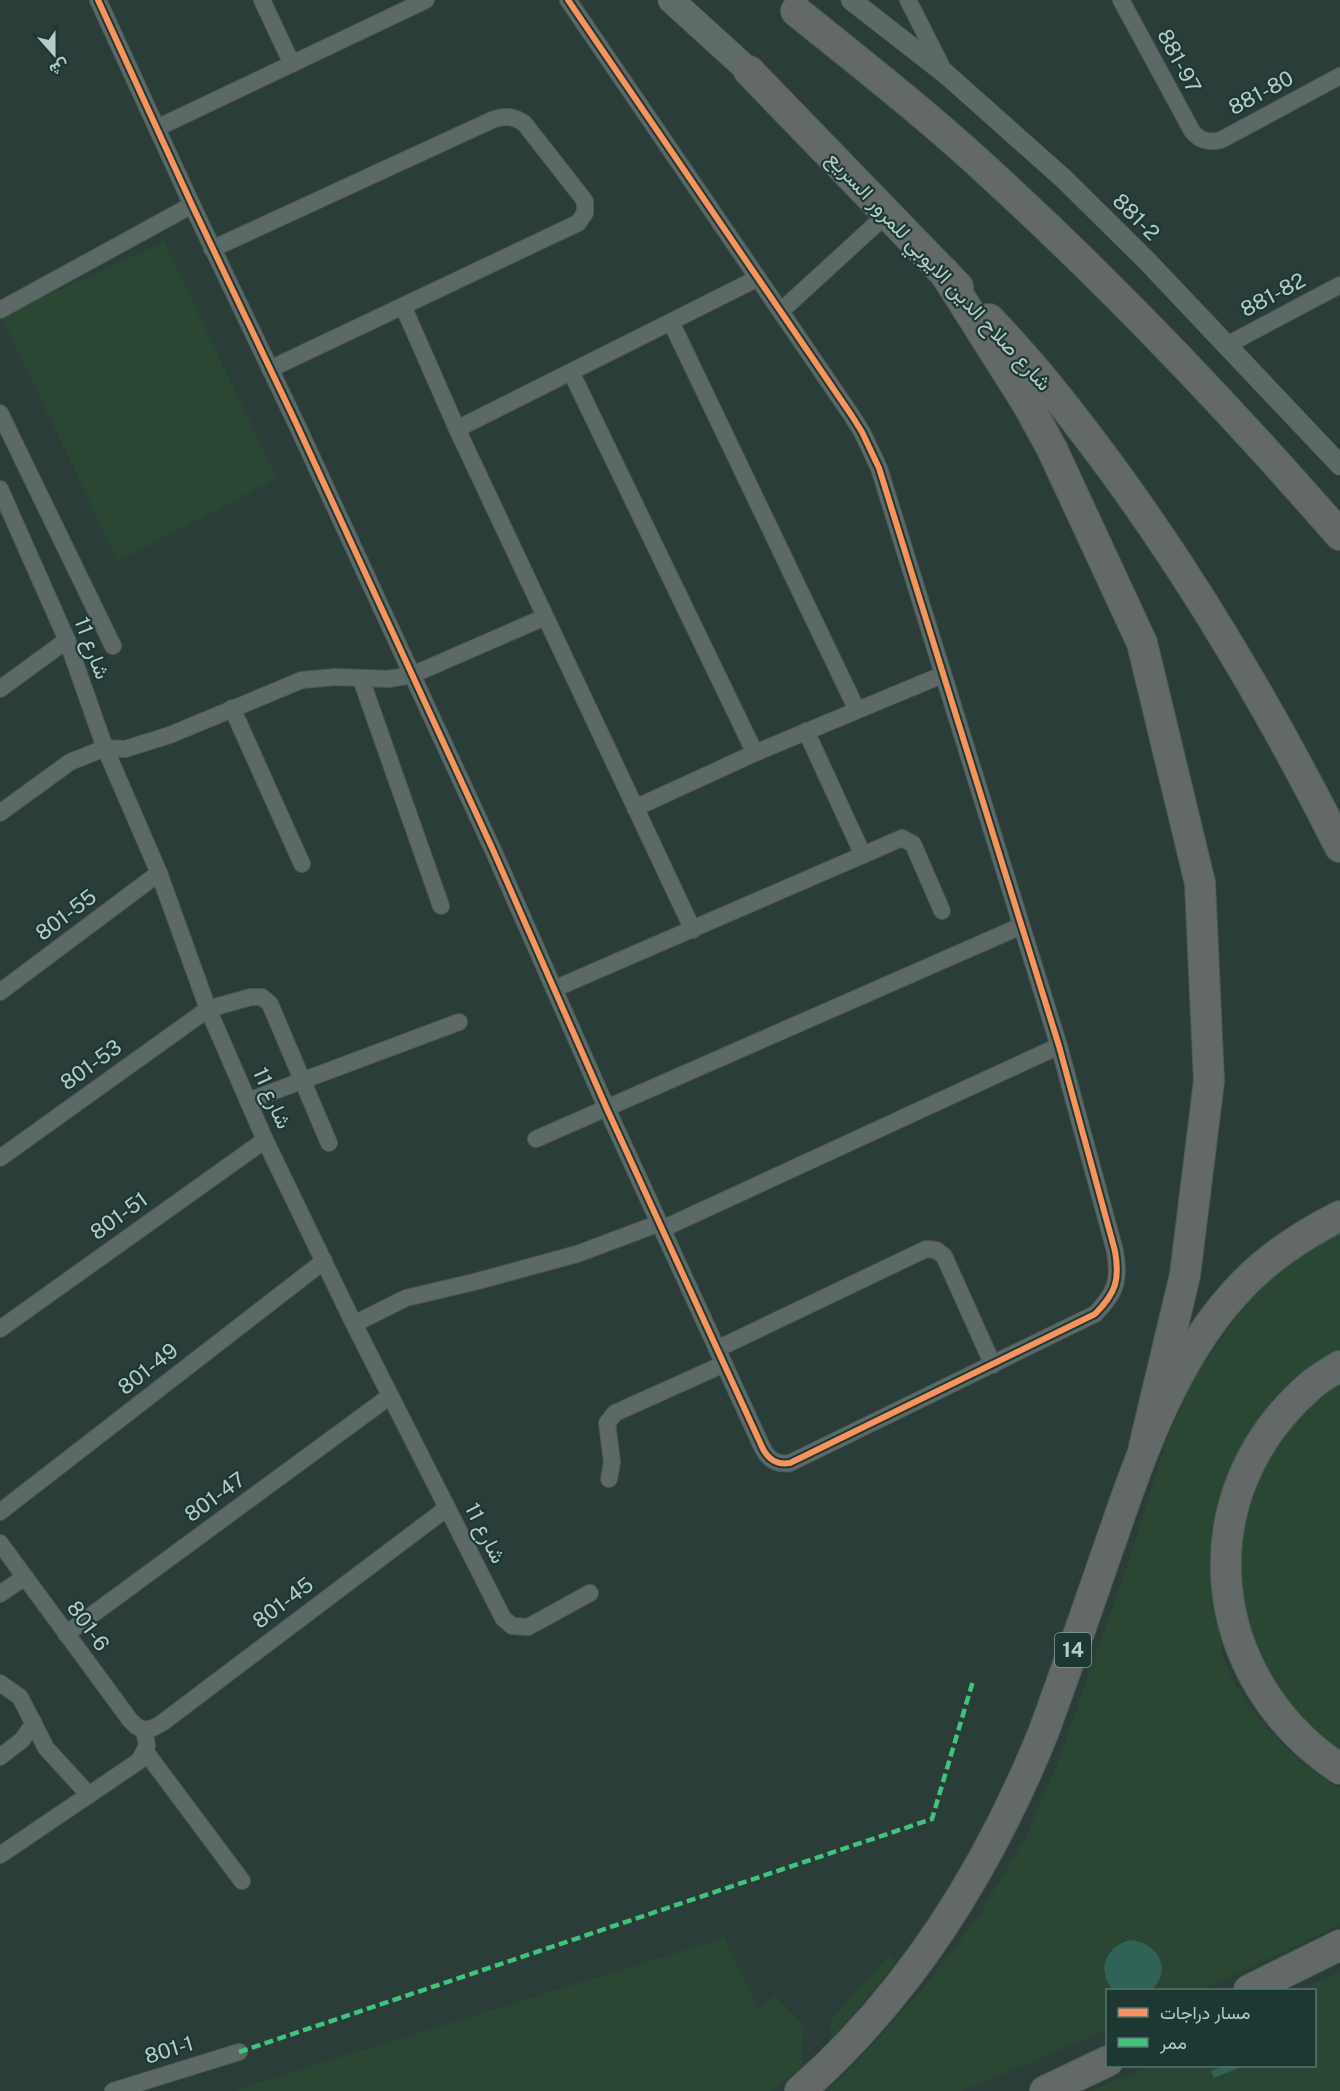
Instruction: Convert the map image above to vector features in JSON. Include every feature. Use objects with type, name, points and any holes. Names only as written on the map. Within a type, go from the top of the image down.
[{"type":"highway","points":[[790,5],[898,93],[1010,192],[1085,264],[1234,417],[1340,535]]},
{"type":"highway","name":"شارع صلاح الدين الايوبي للمرور السريع","points":[[749,71],[1025,357],[1095,447],[1160,538],[1239,661],[1339,845]]},
{"type":"highway","points":[[944,272],[1028,405],[1052,449],[1142,643],[1200,883],[1209,1081],[1185,1275],[1144,1447]]},
{"type":"highway","name":"14","points":[[800,2091],[838,2055],[900,1988],[929,1949],[982,1865],[1022,1785],[1044,1731],[1144,1447],[1189,1357],[1208,1327],[1235,1292],[1274,1256],[1311,1231],[1340,1216]]},
{"type":"highway","points":[[1340,1366],[1311,1384],[1294,1401],[1273,1426],[1251,1461],[1234,1507],[1229,1530],[1226,1579],[1228,1600],[1238,1640],[1264,1696],[1308,1746],[1340,1769]]},
{"type":"highway","points":[[1251,1989],[1340,1945]]},
{"type":"highway","points":[[1045,2091],[1106,2061]]},
{"type":"main road","name":"شارع صلاح الدين الايوبي للمرور السريع","points":[[671,0],[749,71]]},
{"type":"street","points":[[98,0],[412,675],[766,1456],[773,1462],[790,1463],[1095,1314],[1108,1301],[1116,1286],[1118,1269],[1059,1046],[879,468],[852,416],[567,0]]},
{"type":"street","points":[[262,0],[292,64]]},
{"type":"street","points":[[157,128],[426,0]]},
{"type":"street","points":[[851,0],[946,74]]},
{"type":"street","name":"881-2","points":[[908,0],[946,74],[1064,179],[1147,261],[1340,465]]},
{"type":"street","name":"881-97","points":[[1121,0],[1192,131],[1202,140]]},
{"type":"street","name":"881-80","points":[[1202,140],[1214,142],[1221,140],[1340,76]]},
{"type":"street","points":[[212,249],[505,116],[524,123],[585,201],[586,207],[578,224],[270,369]]},
{"type":"street","points":[[0,310],[192,205]]},
{"type":"street","points":[[781,311],[887,214]]},
{"type":"street","points":[[457,429],[759,279]]},
{"type":"street","name":"881-82","points":[[1227,345],[1340,285]]},
{"type":"street","points":[[403,306],[457,429],[693,930]]},
{"type":"street","points":[[671,322],[857,710]]},
{"type":"street","points":[[571,372],[755,753]]},
{"type":"street","points":[[0,412],[113,646]]},
{"type":"street","name":"شارع 11","points":[[0,489],[6,520],[67,640],[105,748],[159,873],[208,1009],[265,1140],[390,1396],[503,1618],[512,1626],[528,1626],[590,1593]]},
{"type":"street","points":[[0,813],[70,762],[105,748],[125,749],[170,735],[302,680],[336,677],[388,679],[412,675],[545,617]]},
{"type":"street","points":[[0,689],[67,640]]},
{"type":"street","points":[[635,808],[755,753],[942,675]]},
{"type":"street","points":[[361,679],[441,906]]},
{"type":"street","points":[[232,708],[302,864]]},
{"type":"street","points":[[806,731],[863,855]]},
{"type":"street","points":[[554,989],[902,838],[910,840],[915,848],[942,911]]},
{"type":"street","name":"801-55","points":[[0,992],[159,873]]},
{"type":"street","points":[[536,1139],[1021,926]]},
{"type":"street","points":[[208,1009],[251,997],[262,997],[270,1004],[329,1143]]},
{"type":"street","name":"801-53","points":[[0,1158],[208,1009]]},
{"type":"street","points":[[248,1101],[459,1022]]},
{"type":"street","points":[[354,1323],[406,1298],[578,1254],[661,1226],[1059,1046]]},
{"type":"street","name":"801-51","points":[[0,1329],[265,1140]]},
{"type":"street","points":[[609,1479],[612,1462],[607,1423],[615,1413],[926,1249],[936,1250],[944,1256],[993,1365]]},
{"type":"street","name":"801-49","points":[[0,1512],[324,1261]]},
{"type":"street","name":"801-47","points":[[66,1634],[390,1396]]},
{"type":"street","name":"801-45","points":[[144,1730],[162,1723],[447,1508]]},
{"type":"street","name":"801-6","points":[[0,1544],[130,1720],[144,1730]]},
{"type":"street","points":[[0,1594],[25,1577]]},
{"type":"street","points":[[0,1683],[20,1697],[46,1748],[89,1795]]},
{"type":"street","points":[[0,1757],[22,1740],[34,1723]]},
{"type":"street","points":[[0,1855],[135,1764],[145,1751],[144,1730]]},
{"type":"street","points":[[145,1751],[242,1881]]},
{"type":"street","name":"801-1","points":[[113,2091],[239,2052]]},
{"type":"shaded area","points":[[164,242],[277,478],[118,561],[1,316]]},
{"type":"shaded area","points":[[1340,1233],[1340,1349],[1305,1369],[1278,1395],[1255,1424],[1238,1455],[1225,1488],[1217,1523],[1213,1558],[1214,1595],[1219,1632],[1225,1663],[1232,1679],[1282,1744],[1311,1769],[1340,1788],[1340,1924],[1242,1972],[1201,1989],[1106,1989],[1106,2030],[963,2091],[826,2091],[853,2066],[923,1989],[981,1913],[1026,1836],[1058,1762],[1129,1560],[1169,1432],[1197,1373],[1243,1307],[1275,1274],[1323,1241]]},
{"type":"shaded area","points":[[1340,1380],[1340,1751],[1297,1715],[1256,1649],[1242,1591],[1238,1546],[1252,1495],[1271,1453],[1299,1413]]},
{"type":"shaded area","points":[[724,1938],[758,2009],[774,1996],[804,2026],[801,2068],[772,2091],[231,2091]]},
{"type":"shaded area","points":[[1130,1940],[1140,1942],[1155,1951],[1162,1966],[1158,1982],[1152,1989],[1112,1989],[1105,1975],[1104,1967],[1109,1954],[1121,1943]]},
{"type":"shaded area","points":[[890,1955],[897,1961],[832,2039],[830,2021]]},
{"type":"shaded area","points":[[1340,1971],[1340,2091],[1091,2091],[1148,2067],[1316,2067],[1316,1989],[1302,1989]]},
{"type":"shaded area","points":[[1221,2067],[1241,2067],[1214,2078],[1211,2071]]},
{"type":"marked path","points":[[239,2052],[932,1819],[973,1681]]},
{"type":"cycle path","points":[[98,0],[493,850],[607,1109],[763,1449],[774,1461],[790,1463],[1095,1314],[1108,1299],[1115,1286],[1117,1270],[1115,1251],[1059,1046],[879,468],[852,416],[568,0]]}]
